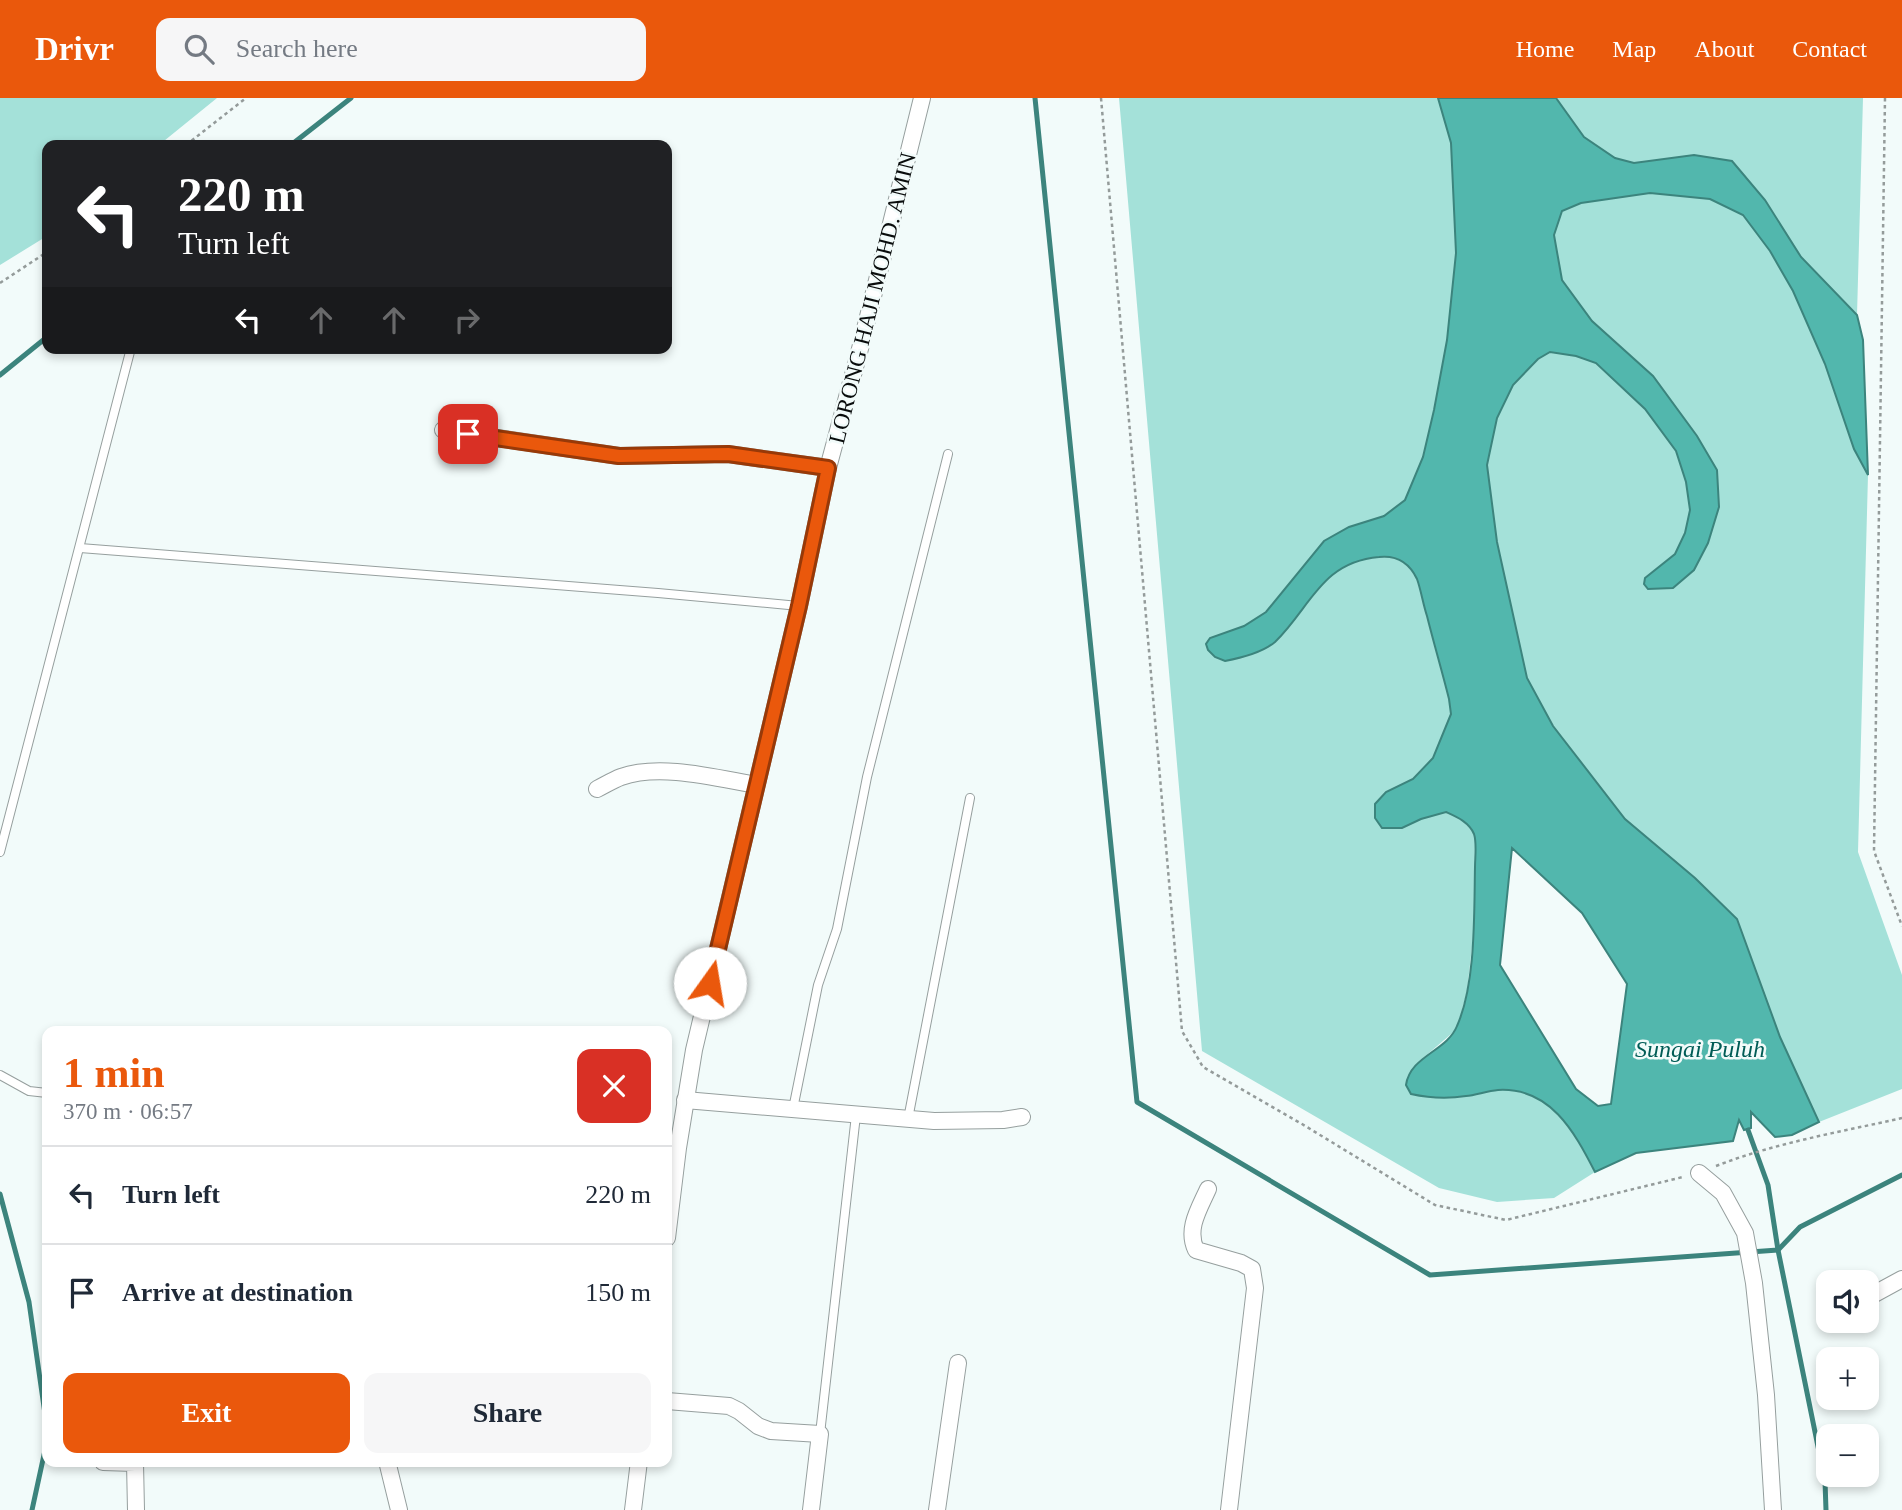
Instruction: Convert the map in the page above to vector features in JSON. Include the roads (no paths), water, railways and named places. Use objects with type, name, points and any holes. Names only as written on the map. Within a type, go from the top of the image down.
[{"type":"street","name":"LORONG HAJI MOHD. AMIN","points":[[672,1200],[694,1050],[799,606],[828,468],[922,98]]},
{"type":"street","points":[[443,430],[619,456],[728,454],[828,468]]},
{"type":"street","points":[[597,789],[622,777],[642,772],[691,773],[756,785]]},
{"type":"street","points":[[685,1100],[908,1120],[1003,1120],[1022,1117]]},
{"type":"street","points":[[1699,1173],[1723,1193],[1745,1233],[1755,1283],[1766,1395],[1773,1510]]},
{"type":"street","points":[[1208,1189],[1193,1222],[1191,1240],[1196,1250],[1241,1263],[1252,1269],[1255,1288],[1229,1510]]},
{"type":"street","points":[[1879,1291],[1902,1279]]},
{"type":"street","points":[[937,1510],[958,1363]]},
{"type":"street","points":[[672,1401],[729,1406],[740,1411],[758,1426],[771,1430],[820,1434],[811,1510]]},
{"type":"street","points":[[135,1467],[136,1510]]},
{"type":"street","points":[[389,1467],[400,1510]]},
{"type":"street","points":[[633,1510],[638,1467]]},
{"type":"lane","points":[[0,852],[129,354]]},
{"type":"lane","points":[[793,1109],[818,985],[837,929],[867,777],[948,454]]},
{"type":"lane","points":[[80,548],[799,606]]},
{"type":"lane","points":[[908,1120],[970,799]]},
{"type":"lane","points":[[0,1075],[29,1091],[42,1092]]},
{"type":"lane","points":[[820,1434],[856,1115]]},
{"type":"water","name":"Sungai Puluh","points":[[1438,98],[1556,98],[1584,137],[1615,158],[1634,163],[1694,155],[1732,161],[1765,200],[1801,257],[1857,315],[1863,340],[1868,475],[1854,449],[1825,364],[1793,291],[1770,251],[1743,215],[1710,199],[1650,193],[1581,203],[1562,211],[1554,235],[1562,280],[1592,321],[1653,376],[1697,436],[1717,470],[1719,507],[1708,543],[1694,570],[1673,588],[1648,589],[1644,584],[1645,578],[1675,554],[1685,533],[1690,510],[1686,482],[1676,451],[1645,409],[1596,363],[1576,356],[1550,352],[1538,359],[1513,385],[1497,418],[1487,465],[1497,542],[1527,678],[1553,726],[1625,819],[1695,878],[1737,919],[1780,1037],[1819,1122],[1792,1135],[1775,1137],[1751,1112],[1751,1128],[1744,1130],[1739,1120],[1733,1141],[1636,1153],[1595,1172],[1569,1127],[1558,1114],[1532,1096],[1516,1091],[1498,1090],[1452,1098],[1411,1094],[1406,1085],[1409,1075],[1421,1060],[1452,1035],[1463,1009],[1473,948],[1476,850],[1474,834],[1469,826],[1446,812],[1402,828],[1382,828],[1375,818],[1375,804],[1386,792],[1413,779],[1433,758],[1451,714],[1417,579],[1406,564],[1391,557],[1359,561],[1343,567],[1330,577],[1270,646],[1251,655],[1225,661],[1208,650],[1206,644],[1210,638],[1244,626],[1266,612],[1324,541],[1349,527],[1384,516],[1405,500],[1423,457],[1447,340],[1456,253],[1451,143]],"holes":[[[1512,848],[1582,913],[1627,984],[1611,1104],[1598,1106],[1576,1089],[1500,965]]]},
{"type":"waterway","points":[[297,140],[351,98]]},
{"type":"waterway","points":[[1035,98],[1137,1102],[1430,1275],[1778,1250],[1800,1227],[1902,1175]]},
{"type":"waterway","points":[[0,375],[42,341]]},
{"type":"waterway","points":[[1748,1130],[1768,1185],[1778,1250],[1825,1481],[1826,1510]]},
{"type":"waterway","points":[[0,1194],[29,1302],[42,1393]]},
{"type":"waterway","points":[[32,1510],[42,1464]]}]
